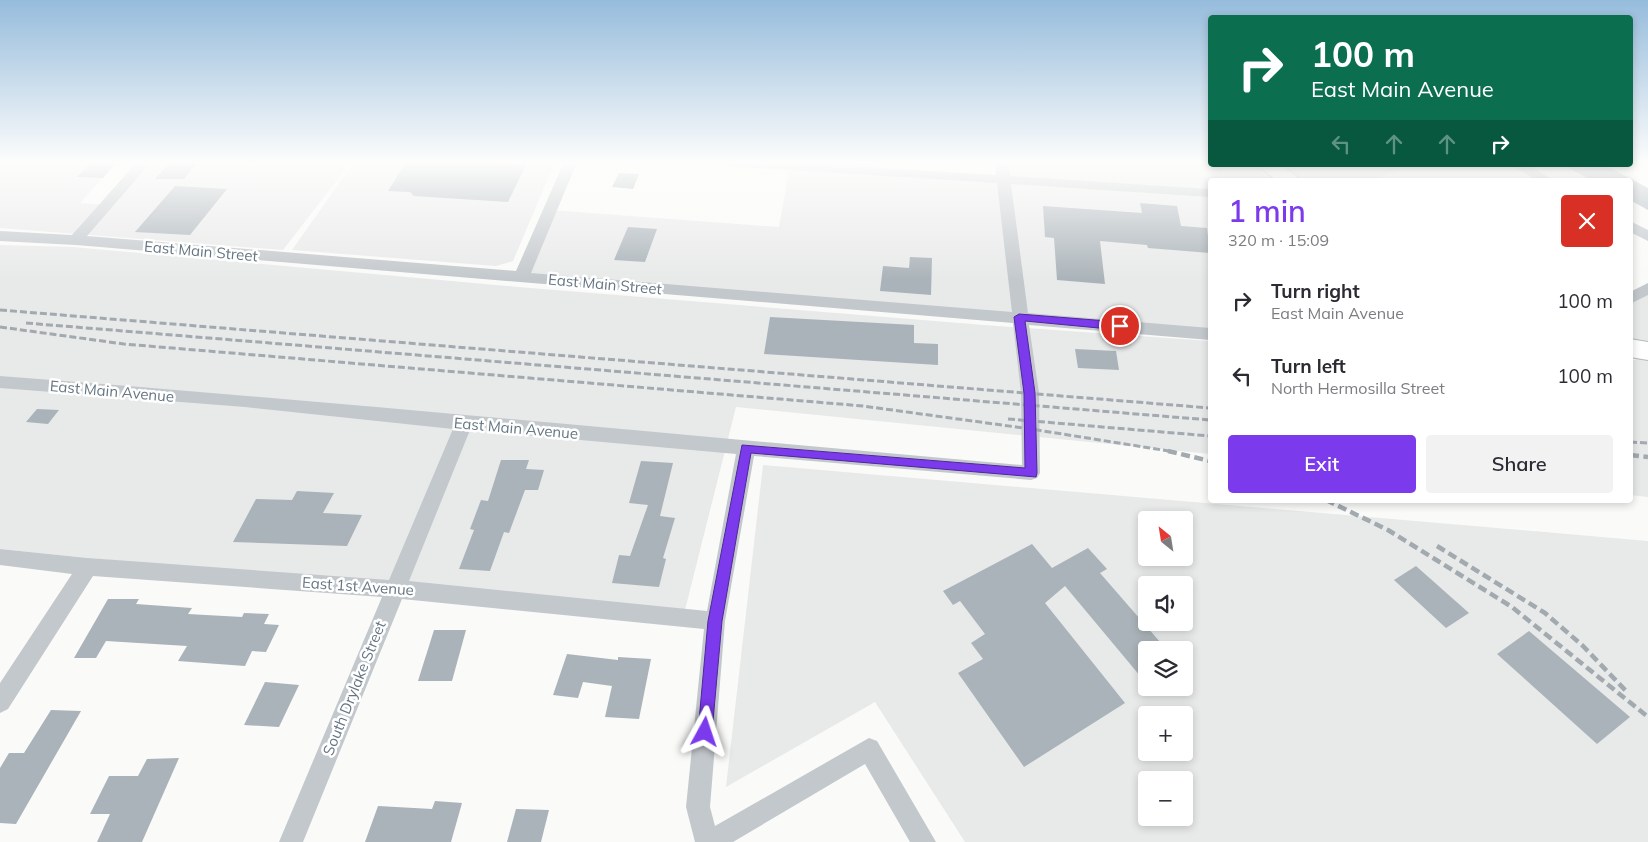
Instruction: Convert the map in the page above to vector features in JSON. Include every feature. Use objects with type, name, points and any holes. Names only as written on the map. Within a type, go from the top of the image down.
[{"type":"main road","points":[[1633,348],[1648,351]]},
{"type":"main road","points":[[1633,365],[1648,366]]},
{"type":"street","points":[[76,240],[110,201]]},
{"type":"street","points":[[520,278],[554,201]]},
{"type":"street","points":[[1005,201],[1019,317]]},
{"type":"street","points":[[1633,228],[1648,236]]},
{"type":"street","name":"East Main Street","points":[[0,236],[76,240],[1208,334]]},
{"type":"street","points":[[1633,297],[1648,288]]},
{"type":"street","name":"East Main Avenue","points":[[0,382],[245,401],[464,424],[1031,473],[1030,393],[1019,317]]},
{"type":"street","name":"South Drylake Street","points":[[291,842],[464,424]]},
{"type":"street","points":[[746,448],[715,621],[698,807],[709,842],[869,749],[924,842]]},
{"type":"street","name":"East 1st Avenue","points":[[0,556],[88,566],[395,589],[715,621]]},
{"type":"street","points":[[0,702],[88,566]]},
{"type":"shaded area","points":[[0,201],[82,201],[80,203],[107,205],[110,201],[321,201],[283,250],[0,228]]},
{"type":"shaded area","points":[[326,201],[538,201],[513,261],[496,266],[292,250]]},
{"type":"shaded area","points":[[784,201],[1208,201],[1208,334],[521,278],[550,210],[779,227]]},
{"type":"shaded area","points":[[0,245],[73,247],[518,287],[984,325],[1208,341],[1208,454],[736,407],[683,618],[0,549]]},
{"type":"shaded area","points":[[1648,288],[1648,497],[1633,495],[1633,360],[1636,360],[1633,352],[1633,297]]},
{"type":"shaded area","points":[[763,465],[1648,541],[1648,842],[965,842],[875,702],[726,787]]},
{"type":"building","points":[[162,201],[217,201],[190,235],[135,232]]},
{"type":"building","points":[[1633,201],[1648,201],[1648,210],[1633,202]]},
{"type":"building","points":[[1140,203],[1177,206],[1181,226],[1207,228],[1208,253],[1148,248],[1147,245],[1100,241],[1105,284],[1057,280],[1054,238],[1045,237],[1043,206],[1142,213]]},
{"type":"building","points":[[628,227],[657,229],[645,262],[614,260]]},
{"type":"building","points":[[910,257],[932,258],[931,295],[880,291],[883,266],[909,268]]},
{"type":"building","points":[[770,317],[914,325],[914,343],[938,344],[938,365],[764,354]]},
{"type":"building","points":[[1075,349],[1116,351],[1119,370],[1078,368]]},
{"type":"building","points":[[37,409],[59,410],[48,424],[26,422]]},
{"type":"building","points":[[501,460],[529,460],[526,469],[544,470],[538,490],[525,490],[509,533],[504,532],[490,571],[459,569],[474,530],[470,529],[481,500],[488,501]]},
{"type":"building","points":[[641,461],[673,463],[660,516],[675,518],[663,558],[666,559],[659,587],[612,583],[619,555],[630,556],[648,505],[629,503]]},
{"type":"building","points":[[297,491],[334,493],[323,513],[362,515],[347,546],[233,542],[256,499],[292,500]]},
{"type":"building","points":[[1032,544],[1052,568],[1088,548],[1107,569],[1100,573],[1138,617],[1138,631],[1150,631],[1159,641],[1138,641],[1138,673],[1065,586],[1045,603],[1125,703],[1024,767],[958,673],[983,659],[971,643],[985,634],[960,601],[953,605],[943,591]]},
{"type":"building","points":[[1416,566],[1469,613],[1446,628],[1394,580]]},
{"type":"building","points":[[108,599],[139,599],[136,604],[192,608],[188,614],[242,617],[244,613],[269,614],[264,624],[279,625],[266,652],[252,651],[245,666],[178,661],[187,646],[106,641],[96,658],[74,658]]},
{"type":"building","points":[[434,630],[466,630],[452,681],[418,681]]},
{"type":"building","points":[[1529,631],[1630,717],[1597,744],[1497,654]]},
{"type":"building","points":[[567,654],[618,660],[618,657],[651,659],[639,719],[605,717],[612,686],[583,682],[578,698],[553,695]]},
{"type":"building","points":[[265,682],[299,685],[279,727],[244,725]]},
{"type":"building","points":[[51,710],[81,711],[16,824],[0,823],[0,768],[9,753],[24,753]]},
{"type":"building","points":[[179,758],[142,842],[97,842],[110,814],[90,814],[109,776],[138,776],[147,759]]},
{"type":"building","points":[[435,801],[462,803],[451,842],[365,842],[378,806],[432,809]]},
{"type":"building","points":[[516,809],[549,810],[541,842],[507,842]]},
{"type":"railway","points":[[0,310],[1208,408]]},
{"type":"railway","points":[[26,323],[1208,420]]},
{"type":"railway","points":[[0,327],[124,344],[863,406],[1031,429],[1175,452]]},
{"type":"railway","points":[[1008,419],[1208,436]]},
{"type":"railway","points":[[1633,442],[1648,443]]},
{"type":"railway","points":[[1168,451],[1208,461]]},
{"type":"railway","points":[[1633,455],[1648,457]]},
{"type":"railway","points":[[1332,503],[1388,530],[1512,607],[1648,717]]},
{"type":"railway","points":[[1437,546],[1545,613],[1583,646],[1627,692]]},
{"type":"route","points":[[705,732],[715,621],[746,448],[1031,473],[1030,393],[1019,317],[1120,326]]}]
